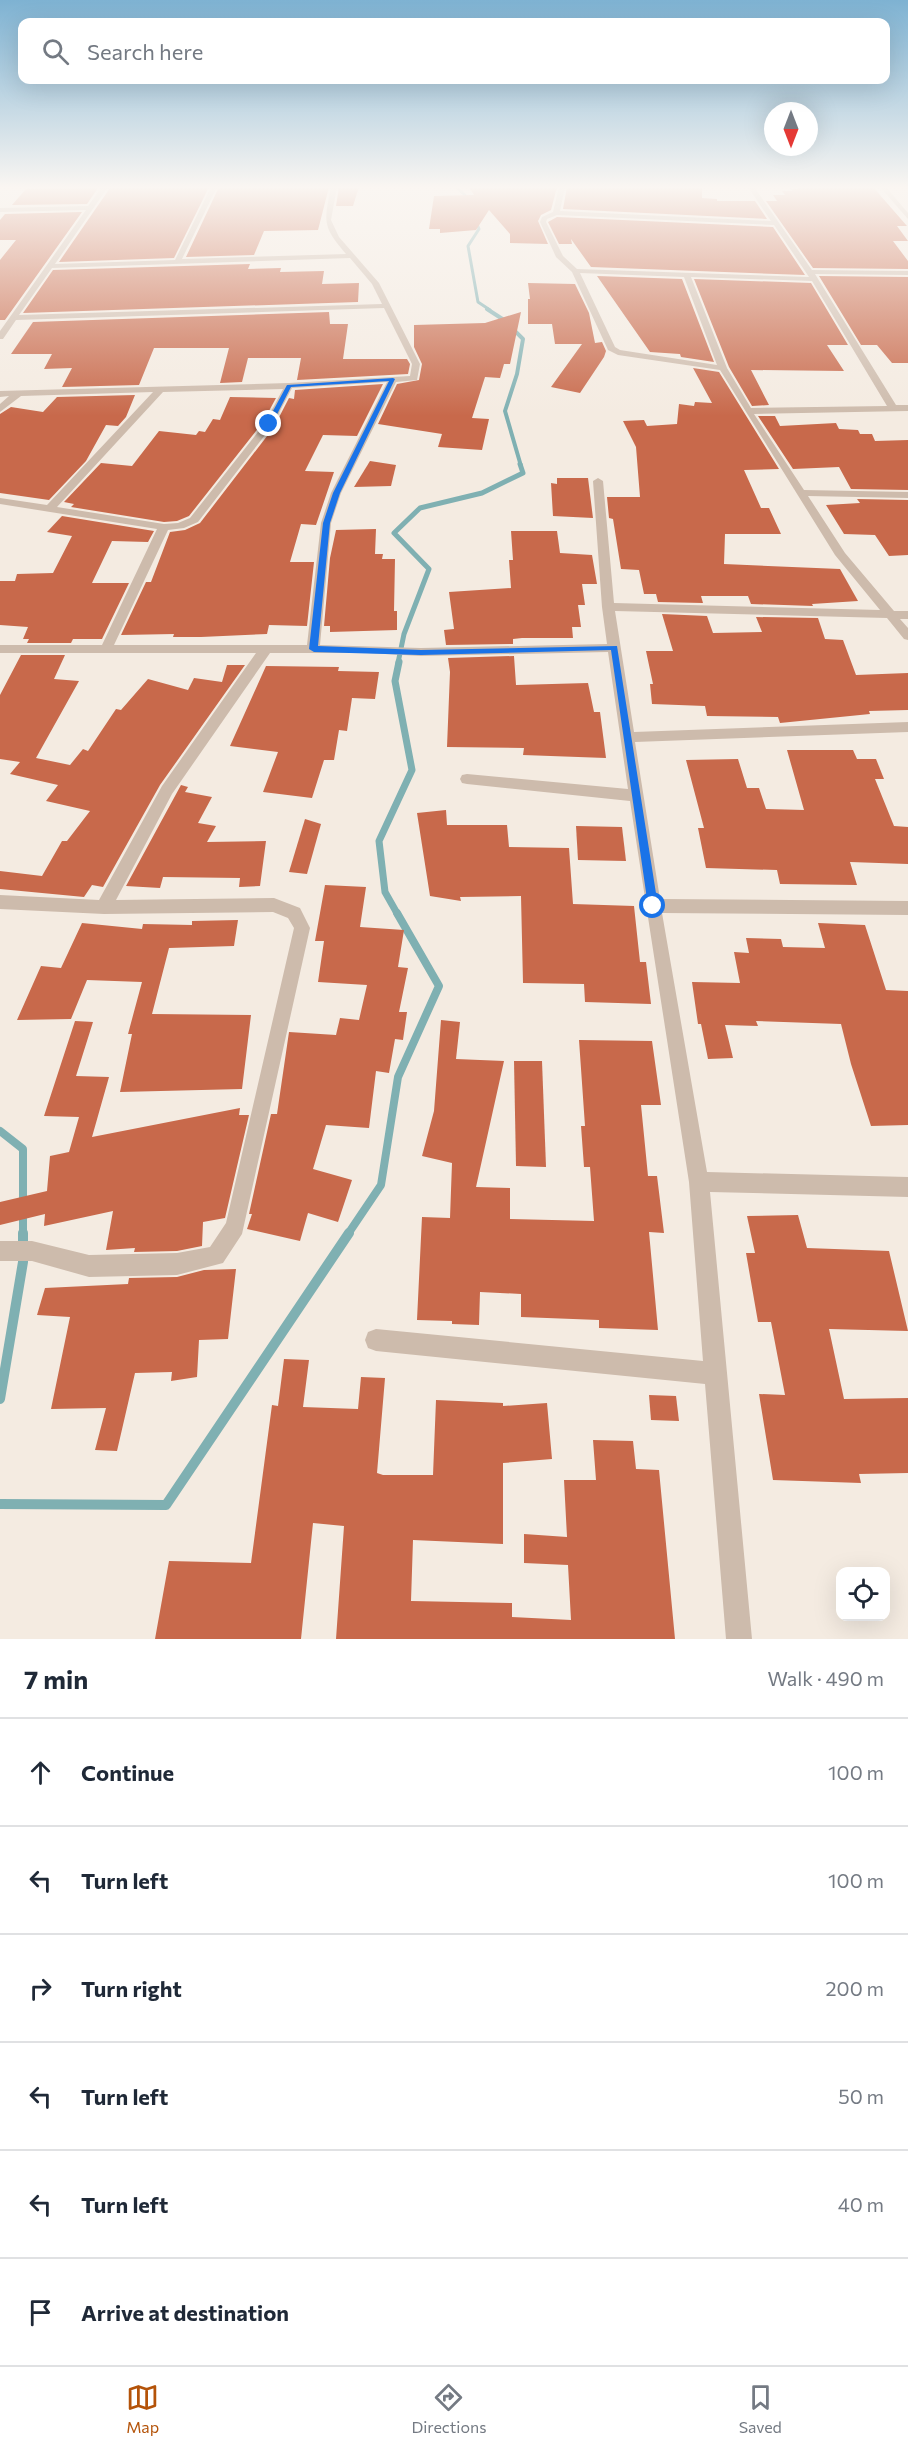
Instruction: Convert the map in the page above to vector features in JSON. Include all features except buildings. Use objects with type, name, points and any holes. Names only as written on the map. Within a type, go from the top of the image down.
[{"type":"street","points":[[0,337],[51,263]]},
{"type":"street","points":[[49,266],[129,263]]},
{"type":"street","points":[[0,394],[289,386],[414,378],[416,364],[375,283],[358,263]]},
{"type":"street","points":[[567,263],[575,271],[611,348],[618,352],[723,368]]},
{"type":"street","points":[[804,263],[892,407]]},
{"type":"street","points":[[575,271],[687,276],[908,273]]},
{"type":"street","points":[[687,276],[723,368],[748,411],[841,555],[908,636]]},
{"type":"street","points":[[13,318],[387,306]]},
{"type":"street","points":[[314,649],[326,523],[336,493],[393,379]]},
{"type":"street","points":[[0,501],[51,507],[164,527],[180,526],[194,520],[269,424],[289,386]]},
{"type":"street","points":[[51,507],[161,389]]},
{"type":"street","points":[[0,409],[19,393]]},
{"type":"street","points":[[748,411],[908,408]]},
{"type":"street","points":[[598,481],[608,607],[653,906],[699,1182],[739,1639]]},
{"type":"street","points":[[800,493],[908,495]]},
{"type":"street","points":[[106,649],[164,527]]},
{"type":"street","points":[[608,607],[908,615]]},
{"type":"street","points":[[0,649],[367,649],[421,652],[614,648]]},
{"type":"street","points":[[104,907],[167,790],[266,649]]},
{"type":"street","points":[[628,737],[908,727]]},
{"type":"street","points":[[467,779],[637,796]]},
{"type":"street","points":[[0,902],[104,907],[274,904],[294,913],[302,928],[235,1227],[216,1256],[177,1264],[88,1266],[32,1251],[0,1251]]},
{"type":"street","points":[[653,906],[908,908]]},
{"type":"street","points":[[699,1182],[908,1187]]},
{"type":"street","points":[[376,1340],[716,1374]]},
{"type":"waterway","points":[[471,263],[478,302],[490,310]]},
{"type":"waterway","points":[[487,309],[504,320],[523,339],[517,374],[505,411],[521,466]]},
{"type":"waterway","points":[[398,663],[404,634],[429,569],[394,533],[420,508],[482,493],[523,473],[520,464]]},
{"type":"waterway","points":[[398,915],[385,892],[379,841],[412,770],[395,681],[399,662]]},
{"type":"waterway","points":[[348,1234],[381,1185],[398,1077],[439,986],[397,913]]},
{"type":"waterway","points":[[0,1131],[23,1149],[23,1262],[0,1399]]},
{"type":"waterway","points":[[0,1504],[166,1505],[349,1233]]},
{"type":"route","points":[[269,424],[289,386],[393,379],[336,493],[326,523],[314,649],[421,652],[614,648],[653,906]]}]
